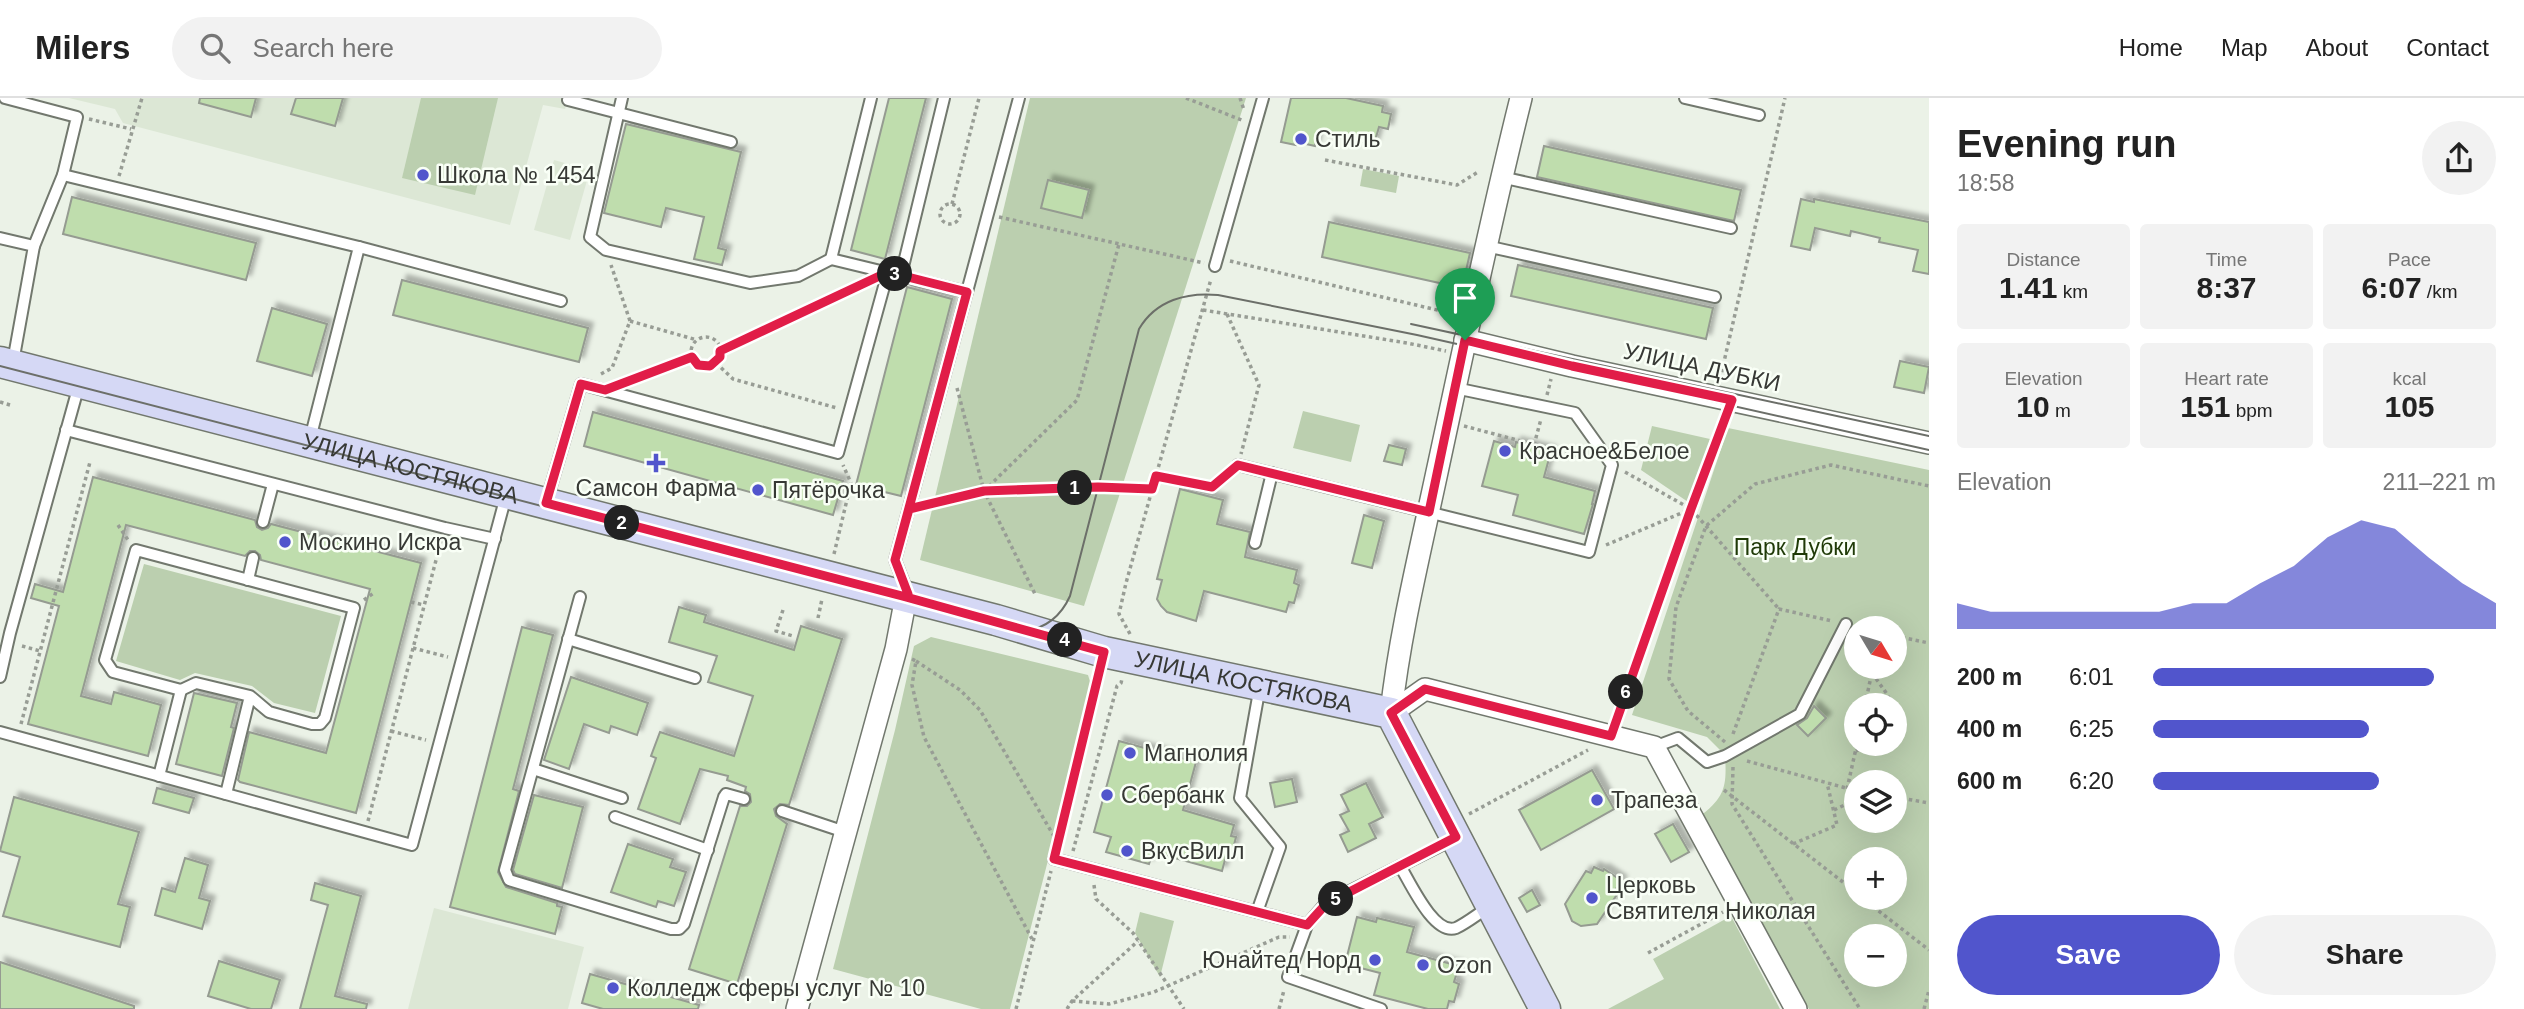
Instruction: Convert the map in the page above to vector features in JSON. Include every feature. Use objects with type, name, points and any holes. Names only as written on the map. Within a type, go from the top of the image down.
[{"type":"street","points":[[1521,98],[1486,246],[1457,346],[1455,388],[1396,668],[1391,713],[1458,828],[1491,905],[1545,1009]]},
{"type":"street","name":"УЛИЦА ДУБКИ","points":[[1457,346],[1929,443]]},
{"type":"street","name":"УЛИЦА КОСТЯКОВА","points":[[6,363],[906,597],[1104,652],[1391,713]]},
{"type":"street","points":[[797,1009],[896,649],[906,597]]},
{"type":"street","points":[[1391,713],[1425,689],[1654,747],[1796,1009]]},
{"type":"lane","points":[[5,98],[77,117],[64,175],[34,246],[6,363]]},
{"type":"lane","points":[[622,98],[590,237],[606,250],[750,283],[798,276],[831,259],[967,292]]},
{"type":"lane","points":[[831,259],[871,98]]},
{"type":"lane","points":[[901,275],[944,98]]},
{"type":"lane","points":[[906,597],[908,594],[895,560],[1019,98]]},
{"type":"lane","points":[[1216,262],[1264,98]]},
{"type":"lane","points":[[1685,98],[1759,115]]},
{"type":"lane","points":[[568,100],[731,142]]},
{"type":"lane","points":[[64,175],[359,247],[561,302]]},
{"type":"lane","points":[[1501,177],[1731,228]]},
{"type":"lane","points":[[0,238],[34,246]]},
{"type":"lane","points":[[1486,246],[1715,297]]},
{"type":"lane","points":[[309,442],[359,247]]},
{"type":"lane","points":[[546,503],[581,384],[838,453],[888,272]]},
{"type":"lane","points":[[0,677],[6,635],[79,382]]},
{"type":"lane","points":[[1238,465],[1589,552],[1612,465],[1575,414],[1455,388]]},
{"type":"lane","points":[[66,430],[495,539]]},
{"type":"lane","points":[[1255,543],[1272,473]]},
{"type":"lane","points":[[263,522],[273,484]]},
{"type":"lane","points":[[0,732],[412,845],[507,493]]},
{"type":"lane","points":[[136,550],[248,580],[354,608],[325,718],[320,724],[269,712],[250,696],[196,683],[181,690],[113,672],[105,660],[136,550]]},
{"type":"lane","points":[[248,580],[253,558]]},
{"type":"lane","points":[[580,597],[505,870],[509,880],[671,929],[679,929],[684,924],[726,794],[744,799]]},
{"type":"lane","points":[[1654,747],[1678,738],[1707,762],[1733,753],[1800,714],[1844,628]]},
{"type":"lane","points":[[568,639],[695,678]]},
{"type":"lane","points":[[1258,912],[1280,847],[1240,798],[1260,686]]},
{"type":"lane","points":[[159,776],[181,690]]},
{"type":"lane","points":[[226,794],[250,696]]},
{"type":"lane","points":[[533,769],[622,798]]},
{"type":"lane","points":[[782,811],[845,832]]},
{"type":"lane","points":[[615,817],[708,849]]},
{"type":"lane","points":[[1381,1009],[1288,978],[1307,925],[1326,904],[1400,866],[1458,828]]},
{"type":"lane","points":[[1054,859],[1307,925]]},
{"type":"lane","points":[[1400,866],[1434,921],[1443,928],[1454,929],[1491,905]]},
{"type":"path","points":[[116,188],[142,98]]},
{"type":"path","points":[[952,204],[980,98]]},
{"type":"path","points":[[1186,98],[1256,125]]},
{"type":"path","points":[[1611,736],[1691,509],[1724,399],[1785,98]]},
{"type":"path","points":[[77,117],[131,129]]},
{"type":"path","points":[[1325,160],[1457,185],[1478,172]]},
{"type":"path","points":[[952,204],[960,210],[961,216],[954,223],[948,224],[940,212],[943,207],[952,204]]},
{"type":"path","points":[[988,215],[1455,314]]},
{"type":"path","points":[[984,491],[1077,400],[1119,244]]},
{"type":"path","points":[[581,384],[612,368],[630,321],[606,250]]},
{"type":"path","points":[[716,363],[720,351],[888,272]]},
{"type":"path","points":[[1131,636],[1119,614],[1209,287]]},
{"type":"path","points":[[1203,310],[1406,343],[1457,346]]},
{"type":"path","points":[[1156,476],[1212,487],[1238,465],[1259,385],[1227,314]]},
{"type":"path","points":[[630,321],[698,340],[708,337],[714,340],[720,351]]},
{"type":"path","points":[[698,340],[692,347],[692,357],[698,365],[704,367],[716,363]]},
{"type":"path","points":[[605,390],[692,357]]},
{"type":"path","points":[[949,359],[984,491],[1036,596]]},
{"type":"path","points":[[716,363],[733,379],[850,411]]},
{"type":"path","points":[[0,402],[10,405]]},
{"type":"path","points":[[1459,425],[1612,465],[1691,509],[1779,609],[1844,624]]},
{"type":"path","points":[[834,554],[851,483],[838,453]]},
{"type":"path","points":[[18,737],[90,462]]},
{"type":"path","points":[[1779,609],[1729,745],[1688,711],[1669,679],[1676,607],[1706,526],[1755,484],[1830,465],[1929,486]]},
{"type":"path","points":[[909,509],[984,491],[1098,487],[1152,489]]},
{"type":"path","points":[[1589,552],[1691,509]]},
{"type":"path","points":[[76,515],[83,516]]},
{"type":"path","points":[[365,832],[444,528]]},
{"type":"path","points":[[818,618],[823,597]]},
{"type":"path","points":[[411,602],[424,605]]},
{"type":"path","points":[[783,610],[776,631],[793,636]]},
{"type":"path","points":[[6,635],[40,650]]},
{"type":"path","points":[[1908,639],[1929,643]]},
{"type":"path","points":[[413,648],[461,661]]},
{"type":"path","points":[[1016,1009],[1104,652]]},
{"type":"path","points":[[905,654],[960,690],[980,710],[1058,843]]},
{"type":"path","points":[[916,661],[912,685],[924,737],[1033,941]]},
{"type":"path","points":[[1070,863],[1117,686],[1121,683]]},
{"type":"path","points":[[391,731],[439,744]]},
{"type":"path","points":[[1458,828],[1591,748]]},
{"type":"path","points":[[1844,788],[1733,753],[1732,804],[1860,1009]]},
{"type":"path","points":[[1793,844],[1837,825],[1827,783]]},
{"type":"path","points":[[1724,790],[1844,883]]},
{"type":"path","points":[[1907,799],[1929,803]]},
{"type":"path","points":[[1834,810],[1844,805]]},
{"type":"path","points":[[1092,869],[1096,899],[1138,941],[1184,1009]]},
{"type":"path","points":[[1648,953],[1739,904]]},
{"type":"path","points":[[1877,910],[1929,950]]},
{"type":"path","points":[[1072,1001],[1109,1004],[1169,986],[1279,937],[1303,937]]},
{"type":"path","points":[[1067,1009],[1072,1001],[1138,941]]},
{"type":"path","points":[[1279,1009],[1288,978]]},
{"type":"path","points":[[1924,1009],[1929,990]]},
{"type":"shaded area","name":"Школа № 1454","points":[[69,98],[568,98],[565,109],[543,105],[510,225],[123,123],[115,109]]},
{"type":"shaded area","points":[[554,160],[590,170],[570,240],[534,230]]},
{"type":"shaded area","points":[[434,908],[584,947],[568,1009],[408,1009]]},
{"type":"green space","points":[[421,98],[498,98],[475,195],[402,178]]},
{"type":"green space","points":[[1030,98],[1246,98],[1084,606],[920,560]]},
{"type":"green space","points":[[1363,169],[1399,176],[1396,193],[1360,186]]},
{"type":"green space","points":[[1303,411],[1360,425],[1351,462],[1293,448]]},
{"type":"green space","points":[[1652,426],[1710,439],[1694,506],[1641,470]]},
{"type":"green space","name":"Парк Дубки","points":[[1728,428],[1929,470],[1929,1009],[1809,1009],[1699,817],[1719,797],[1725,783],[1725,755],[1707,737],[1632,715]]},
{"type":"green space","points":[[144,564],[341,616],[315,713],[274,703],[252,686],[195,673],[180,680],[116,661]]},
{"type":"green space","points":[[931,637],[1088,675],[1092,688],[1010,1009],[981,1009],[833,969],[914,646]]},
{"type":"green space","points":[[1140,912],[1174,921],[1160,977],[1135,933]]},
{"type":"green space","points":[[1731,916],[1780,1009],[1608,1009],[1664,979],[1653,959]]},
{"type":"building","points":[[200,98],[256,98],[251,117],[199,103]]},
{"type":"building","points":[[296,98],[343,98],[335,126],[291,114]]},
{"type":"building","points":[[889,98],[926,98],[885,259],[851,250]]},
{"type":"building","points":[[1291,98],[1346,98],[1383,106],[1382,112],[1391,114],[1388,129],[1379,127],[1374,144],[1318,131],[1315,146],[1281,142]]},
{"type":"building","points":[[626,124],[741,152],[718,248],[726,250],[722,265],[694,259],[704,217],[666,208],[661,227],[604,213]]},
{"type":"building","points":[[1544,146],[1741,190],[1734,221],[1537,177]]},
{"type":"building","points":[[1048,180],[1089,190],[1082,218],[1041,208]]},
{"type":"building","points":[[72,197],[256,243],[246,280],[63,234]]},
{"type":"building","points":[[1801,199],[1814,202],[1814,199],[1929,222],[1929,274],[1913,271],[1918,250],[1879,242],[1880,238],[1851,231],[1850,236],[1815,228],[1810,250],[1791,246]]},
{"type":"building","points":[[1329,222],[1470,253],[1462,288],[1322,257]]},
{"type":"building","points":[[1518,265],[1713,308],[1706,339],[1511,296]]},
{"type":"building","points":[[402,280],[588,328],[579,362],[393,315]]},
{"type":"building","points":[[907,287],[952,299],[901,496],[856,485]]},
{"type":"building","points":[[272,308],[327,324],[312,376],[257,361]]},
{"type":"building","points":[[1900,361],[1929,367],[1924,393],[1894,387]]},
{"type":"building","points":[[593,412],[843,481],[833,515],[584,446]]},
{"type":"building","points":[[1494,441],[1515,447],[1516,442],[1551,451],[1544,477],[1595,491],[1584,534],[1513,515],[1518,495],[1482,486]]},
{"type":"building","points":[[1389,445],[1406,449],[1402,465],[1384,461]]},
{"type":"building","points":[[93,477],[255,520],[257,527],[262,530],[271,524],[421,563],[356,813],[238,780],[249,732],[326,753],[370,589],[261,560],[255,551],[250,551],[245,556],[126,525],[81,696],[111,704],[114,692],[161,705],[148,756],[28,724],[59,606],[31,598],[35,584],[63,592]]},
{"type":"building","points":[[1180,489],[1223,500],[1217,524],[1250,532],[1245,557],[1297,570],[1294,583],[1299,585],[1294,603],[1289,602],[1286,612],[1204,591],[1196,621],[1167,612],[1161,606],[1157,599],[1162,580],[1157,579]]},
{"type":"building","points":[[1364,515],[1384,521],[1372,568],[1352,563]]},
{"type":"building","points":[[679,607],[706,615],[704,622],[794,650],[801,626],[842,639],[789,805],[780,804],[774,809],[776,816],[787,824],[737,984],[689,969],[740,806],[747,806],[751,802],[750,794],[745,791],[746,787],[727,780],[728,776],[700,769],[680,824],[638,809],[656,758],[651,756],[660,732],[734,756],[753,696],[708,682],[717,656],[669,642]]},
{"type":"building","points":[[522,627],[553,635],[513,789],[519,791],[498,872],[506,887],[562,907],[555,934],[450,907]]},
{"type":"building","points":[[571,677],[648,703],[637,735],[611,726],[609,733],[584,724],[569,769],[544,760]]},
{"type":"building","points":[[194,693],[237,703],[222,776],[176,764]]},
{"type":"building","points":[[1814,706],[1826,718],[1808,736],[1797,725],[1807,718]]},
{"type":"building","points":[[1119,741],[1196,762],[1183,810],[1234,825],[1231,836],[1236,837],[1231,857],[1226,856],[1222,871],[1153,852],[1149,864],[1106,852],[1111,837],[1094,832]]},
{"type":"building","points":[[1592,770],[1614,809],[1541,850],[1519,810]]},
{"type":"building","points":[[1292,779],[1297,802],[1275,807],[1270,783]]},
{"type":"building","points":[[1366,783],[1383,817],[1369,824],[1376,838],[1348,852],[1340,835],[1349,831],[1340,815],[1349,811],[1341,795]]},
{"type":"building","points":[[157,788],[194,798],[189,813],[153,803]]},
{"type":"building","points":[[534,795],[583,807],[562,888],[515,874],[513,870]]},
{"type":"building","points":[[14,797],[139,832],[118,904],[130,907],[120,947],[3,916],[20,857],[0,851]]},
{"type":"building","points":[[1673,824],[1689,852],[1671,862],[1655,834]]},
{"type":"building","points":[[628,844],[673,859],[670,867],[686,872],[674,906],[658,901],[656,907],[611,892]]},
{"type":"building","points":[[185,858],[208,865],[199,898],[210,901],[202,929],[155,915],[162,888],[175,892]]},
{"type":"building","name":"Церковь Святителя Николая","points":[[1594,867],[1603,871],[1604,869],[1622,881],[1615,890],[1618,893],[1597,924],[1581,926],[1572,921],[1565,904],[1586,871],[1591,873]]},
{"type":"building","points":[[315,883],[361,896],[335,996],[367,1004],[366,1009],[300,1009],[328,905],[311,900]]},
{"type":"building","points":[[1532,890],[1540,905],[1527,912],[1519,898]]},
{"type":"building","points":[[1357,917],[1376,922],[1377,918],[1414,927],[1407,952],[1459,966],[1454,982],[1459,984],[1454,1002],[1449,1001],[1447,1009],[1428,1009],[1374,995],[1380,973],[1345,964]]},
{"type":"building","points":[[219,961],[280,980],[271,1009],[251,1009],[208,996]]},
{"type":"building","points":[[0,962],[134,1006],[134,1009],[0,1009]]},
{"type":"building","name":"Колледж сферы услуг № 10","points":[[590,974],[699,1005],[698,1009],[603,1009],[582,1003]]},
{"type":"tram line","points":[[0,366],[1025,631],[1052,620],[1070,596],[1139,329],[1154,311],[1184,297],[1218,295],[1417,335],[1929,450]]},
{"type":"tram line","points":[[1411,324],[1929,436]]},
{"type":"place","name":"Стиль","points":[[1301,139]]},
{"type":"place","name":"Школа № 1454","points":[[423,175]]},
{"type":"place","name":"Красное&Белое","points":[[1505,451]]},
{"type":"place","name":"Самсон Фарма","points":[[656,463]]},
{"type":"place","name":"Пятёрочка","points":[[758,490]]},
{"type":"place","name":"Москино Искра","points":[[285,542]]},
{"type":"place","name":"Магнолия","points":[[1130,753]]},
{"type":"place","name":"Сбербанк","points":[[1107,795]]},
{"type":"place","name":"Трапеза","points":[[1597,800]]},
{"type":"place","name":"ВкусВилл","points":[[1127,851]]},
{"type":"place","name":"Церковь Святителя Николая","points":[[1592,898]]},
{"type":"place","name":"Юнайтед Норд","points":[[1375,960]]},
{"type":"place","name":"Ozon","points":[[1423,965]]},
{"type":"place","name":"Колледж сферы услуг № 10","points":[[613,988]]},
{"type":"route","points":[[1465,340],[1429,512],[1238,465],[1212,487],[1156,476],[1152,489],[1098,487],[984,491],[909,509],[895,560],[908,594],[906,597],[546,503],[581,384],[605,390],[692,357],[698,365],[710,366],[716,363],[720,351],[888,272],[967,292],[895,560],[908,594],[906,597],[1104,652],[1054,859],[1307,925],[1326,904],[1456,837],[1391,713],[1425,689],[1611,736],[1732,400],[1465,340]]}]
